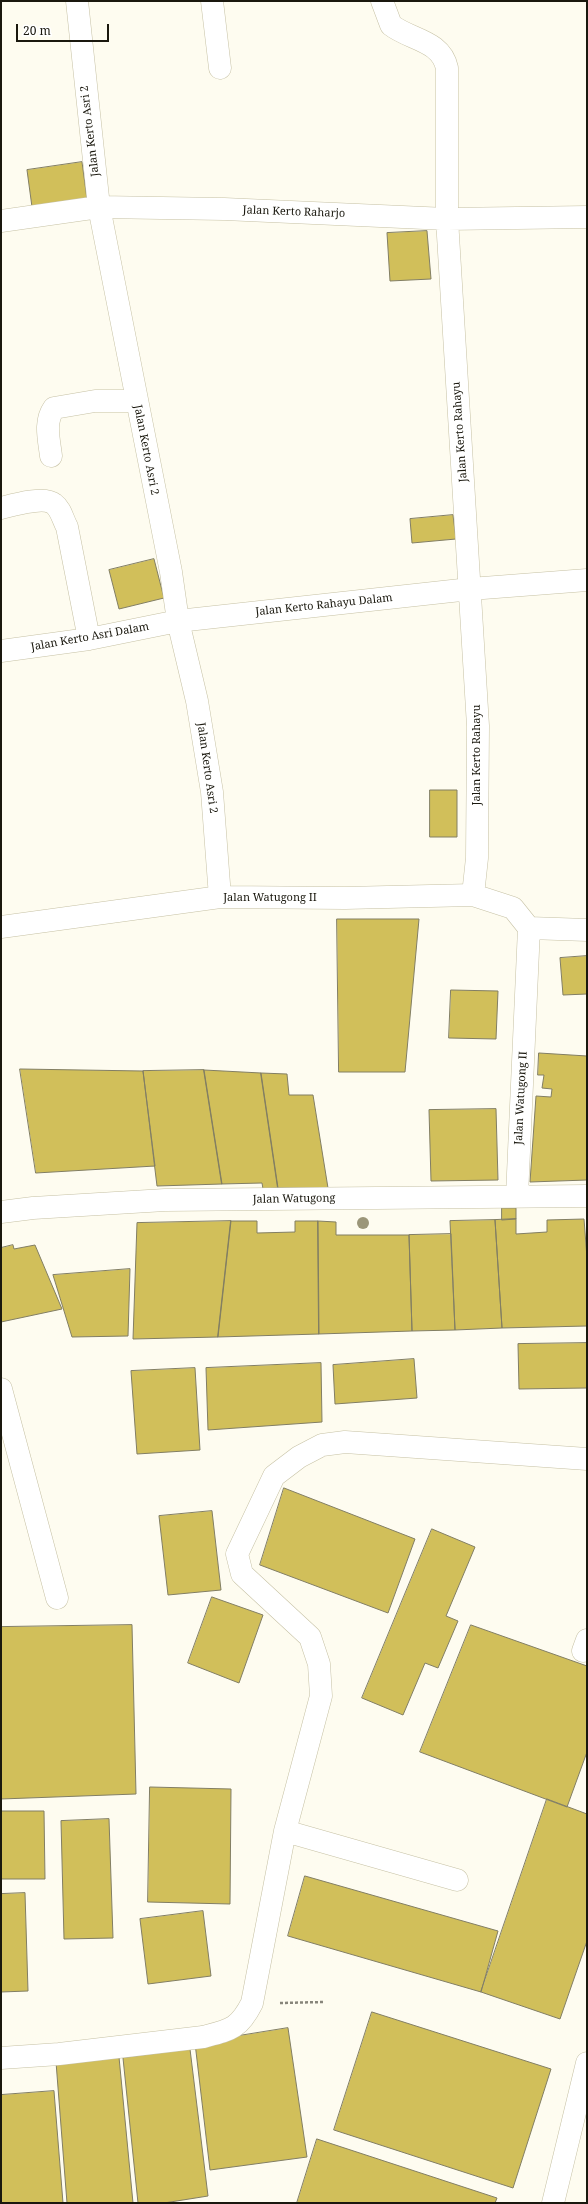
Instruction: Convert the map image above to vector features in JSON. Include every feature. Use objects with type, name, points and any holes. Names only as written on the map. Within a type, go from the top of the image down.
[{"type":"street","name":"Jalan Kerto Asri 2","points":[[77,1],[100,207],[170,572],[178,621],[197,700],[212,792],[220,897]]},
{"type":"street","points":[[212,1],[220,68]]},
{"type":"street","name":"Jalan Kerto Rahayu","points":[[382,1],[391,26],[434,47],[445,59],[447,89],[447,219],[478,726],[477,858],[473,895]]},
{"type":"street","name":"Jalan Kerto Raharjo","points":[[1,221],[100,207],[224,209],[447,219],[587,217]]},
{"type":"street","points":[[51,456],[47,424],[49,415],[54,408],[95,401],[137,401]]},
{"type":"street","points":[[1,508],[23,502],[45,502],[54,504],[59,511],[67,527],[89,639]]},
{"type":"street","name":"Jalan Kerto Rahayu Dalam","points":[[178,621],[470,589],[587,580]]},
{"type":"street","name":"Jalan Kerto Asri Dalam","points":[[1,651],[89,639],[178,621]]},
{"type":"street","name":"Jalan Watugong II","points":[[1,927],[220,897],[345,898],[473,895],[513,908],[529,928],[516,1196]]},
{"type":"street","points":[[529,928],[587,930]]},
{"type":"street","name":"Jalan Watugong","points":[[1,1212],[33,1208],[165,1200],[587,1196]]},
{"type":"street","points":[[1,1389],[57,1598]]},
{"type":"street","points":[[1,2058],[59,2054],[203,2037],[226,2031],[244,2019],[252,2003],[285,1831],[321,1696],[319,1664],[310,1636],[242,1574],[237,1554],[274,1476],[299,1457],[322,1445],[345,1442],[587,1459]]},
{"type":"street","points":[[285,1831],[457,1880]]},
{"type":"street","points":[[553,2203],[587,2063]]},
{"type":"path","points":[[252,2003],[324,2002]]},
{"type":"building","points":[[82,162],[87,199],[32,207],[27,170]]},
{"type":"building","points":[[427,231],[431,279],[390,281],[387,233]]},
{"type":"building","points":[[453,515],[456,539],[412,543],[410,519]]},
{"type":"building","points":[[154,559],[164,598],[119,609],[109,570]]},
{"type":"building","points":[[430,790],[457,790],[457,837],[430,837]]},
{"type":"building","points":[[337,919],[419,919],[405,1072],[339,1072]]},
{"type":"building","points":[[587,956],[587,994],[563,995],[560,958]]},
{"type":"building","points":[[451,990],[498,991],[496,1039],[449,1038]]},
{"type":"building","points":[[539,1053],[587,1056],[587,1180],[530,1182],[536,1096],[551,1097],[552,1089],[542,1088],[544,1075],[538,1075]]},
{"type":"building","points":[[20,1069],[143,1071],[155,1166],[36,1173]]},
{"type":"building","points":[[204,1070],[222,1184],[157,1186],[143,1071]]},
{"type":"building","points":[[204,1070],[261,1073],[278,1188],[263,1189],[262,1183],[222,1184]]},
{"type":"building","points":[[261,1073],[287,1074],[289,1095],[313,1095],[328,1188],[278,1188]]},
{"type":"building","points":[[496,1109],[498,1180],[431,1181],[429,1110]]},
{"type":"building","points":[[502,1208],[516,1208],[516,1219],[502,1220]]},
{"type":"building","points":[[516,1219],[516,1234],[547,1232],[547,1220],[584,1219],[587,1258],[587,1326],[502,1328],[495,1220]]},
{"type":"building","points":[[495,1220],[502,1328],[455,1330],[450,1221]]},
{"type":"building","points":[[231,1221],[218,1337],[133,1339],[137,1223]]},
{"type":"building","points":[[231,1221],[257,1221],[257,1233],[295,1232],[295,1221],[318,1221],[319,1334],[218,1337]]},
{"type":"building","points":[[318,1221],[336,1222],[336,1235],[409,1235],[412,1331],[319,1334]]},
{"type":"building","points":[[451,1234],[455,1330],[412,1331],[409,1235]]},
{"type":"building","points":[[13,1245],[14,1249],[35,1245],[62,1309],[1,1322],[1,1248]]},
{"type":"building","points":[[130,1269],[128,1336],[72,1337],[53,1275]]},
{"type":"building","points":[[587,1343],[587,1388],[519,1389],[518,1344]]},
{"type":"building","points":[[414,1359],[417,1398],[335,1404],[333,1365]]},
{"type":"building","points":[[321,1363],[322,1422],[208,1430],[206,1368]]},
{"type":"building","points":[[195,1368],[200,1450],[137,1454],[131,1371]]},
{"type":"building","points":[[284,1488],[415,1539],[388,1613],[260,1565]]},
{"type":"building","points":[[212,1511],[221,1590],[168,1595],[159,1516]]},
{"type":"building","points":[[432,1529],[475,1547],[446,1616],[458,1621],[438,1668],[425,1663],[403,1715],[362,1698]]},
{"type":"building","points":[[212,1597],[263,1615],[239,1683],[188,1663]]},
{"type":"building","points":[[132,1625],[136,1794],[1,1799],[1,1627]]},
{"type":"building","points":[[471,1625],[587,1666],[587,1752],[567,1807],[420,1752]]},
{"type":"building","points":[[150,1787],[231,1789],[230,1904],[148,1902]]},
{"type":"building","points":[[547,1799],[587,1814],[587,1941],[560,2019],[481,1992]]},
{"type":"building","points":[[1,1811],[44,1811],[45,1879],[1,1879]]},
{"type":"building","points":[[109,1819],[113,1938],[64,1939],[61,1821]]},
{"type":"building","points":[[305,1876],[498,1931],[481,1992],[288,1936]]},
{"type":"building","points":[[25,1893],[28,1991],[1,1992],[1,1894]]},
{"type":"building","points":[[203,1911],[211,1976],[148,1984],[140,1919]]},
{"type":"building","points":[[372,2012],[551,2069],[513,2188],[334,2130]]},
{"type":"building","points":[[288,2028],[307,2157],[210,2170],[195,2043]]},
{"type":"building","points":[[190,2049],[208,2196],[164,2203],[138,2203],[123,2058]]},
{"type":"building","points":[[119,2057],[133,2203],[67,2203],[56,2062]]},
{"type":"building","points":[[54,2091],[63,2203],[1,2203],[1,2095]]},
{"type":"building","points":[[317,2139],[497,2198],[495,2203],[297,2203]]}]
